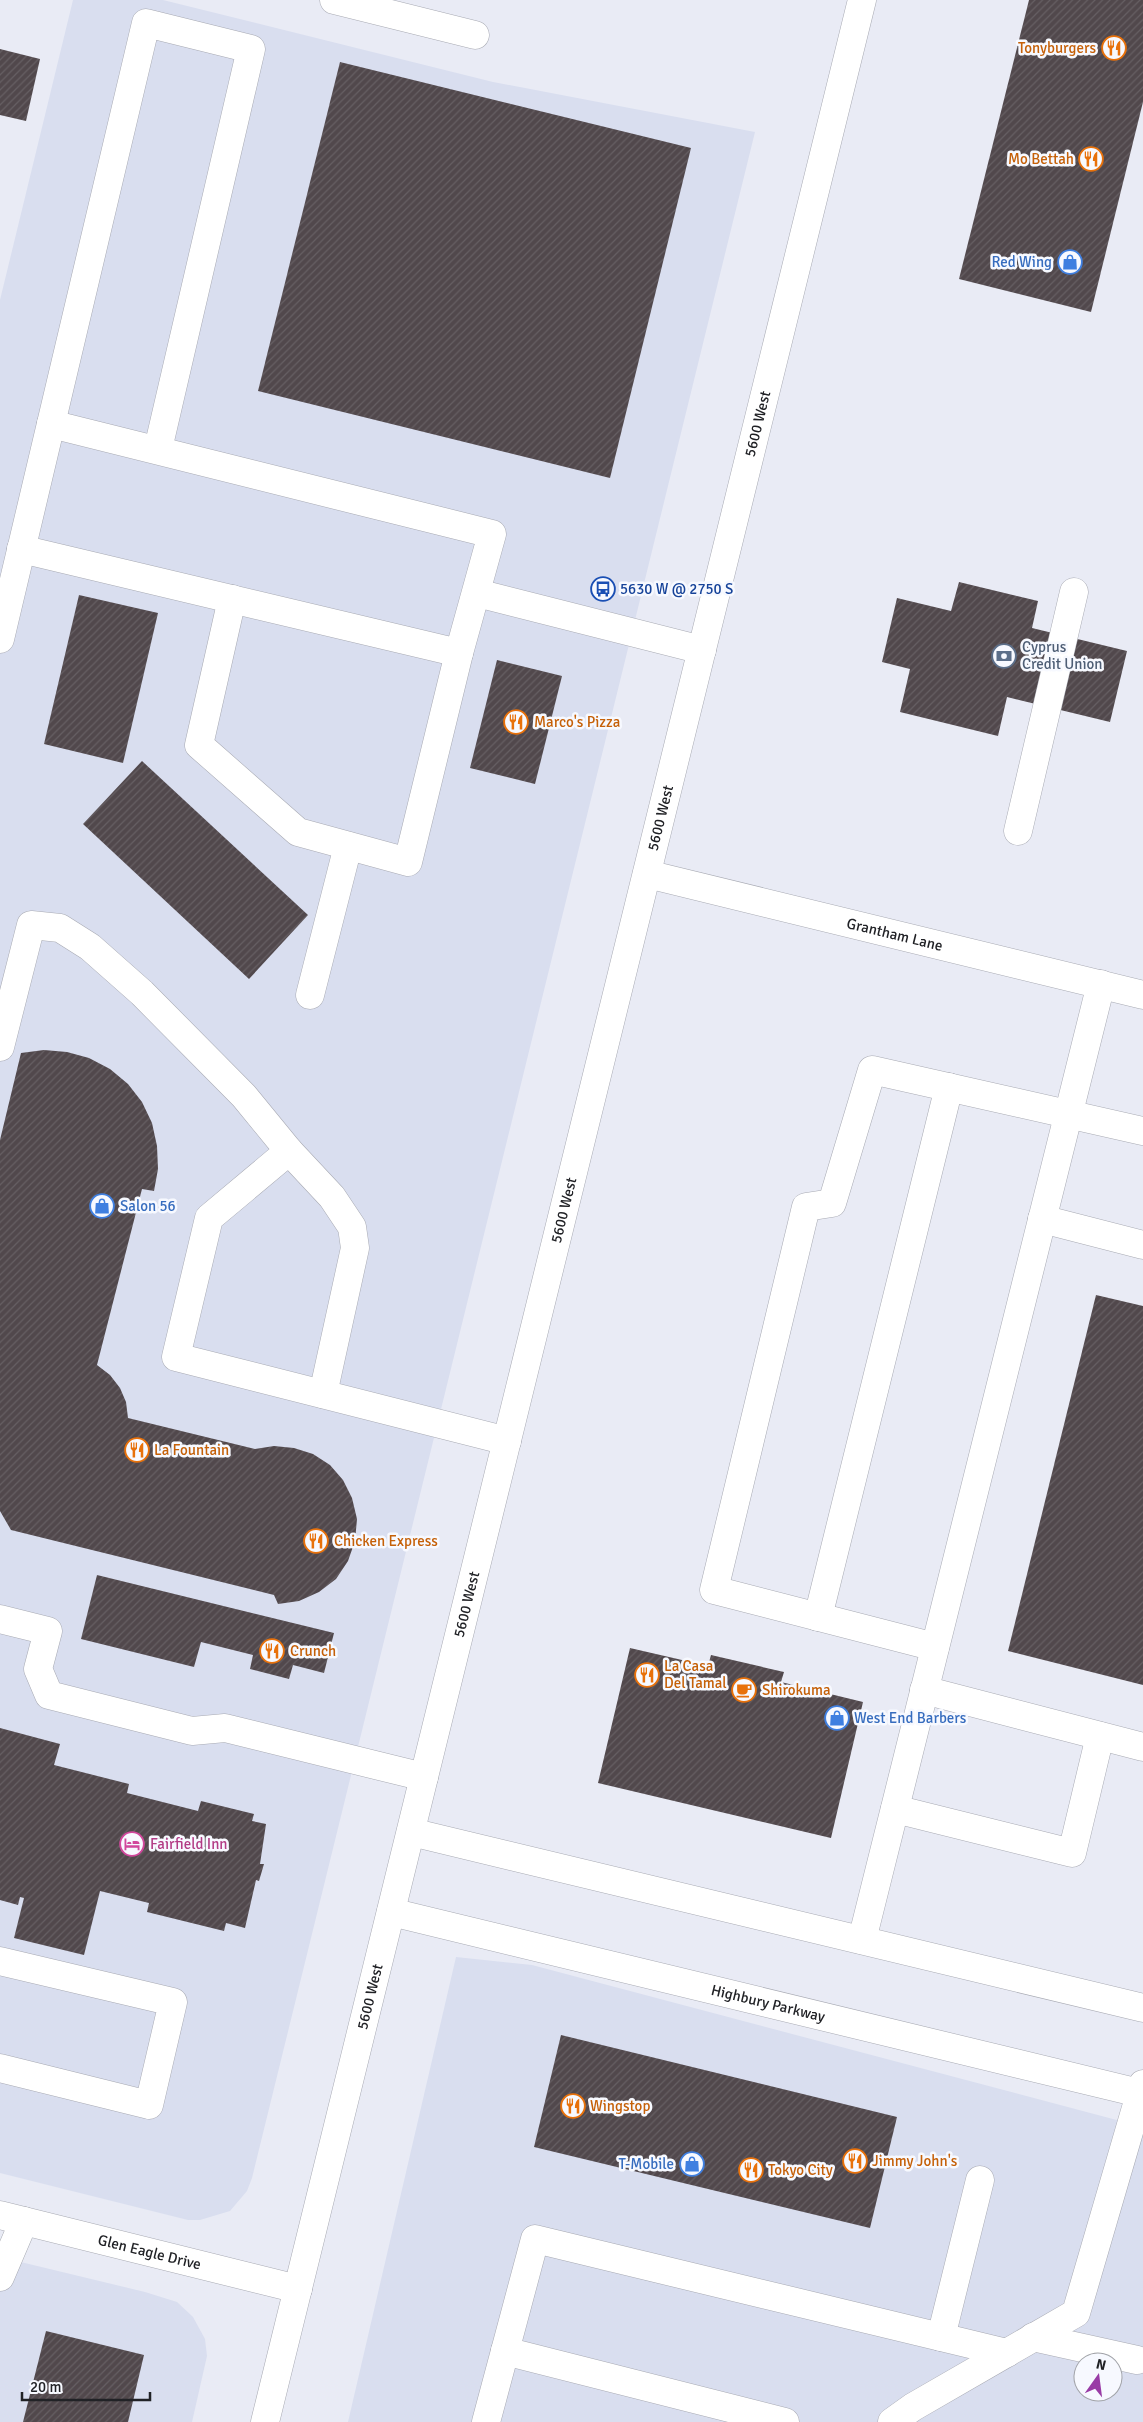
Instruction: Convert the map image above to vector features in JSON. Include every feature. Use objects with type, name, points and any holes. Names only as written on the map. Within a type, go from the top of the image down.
[{"type":"main road","points":[[334,0],[475,35]]},
{"type":"main road","name":"5600 West","points":[[265,2422],[862,0]]},
{"type":"main road","points":[[0,639],[146,23],[251,50],[158,449]]},
{"type":"main road","points":[[51,424],[158,449],[492,534],[408,862],[298,832],[199,745],[232,599]]},
{"type":"main road","points":[[21,549],[460,653]]},
{"type":"main road","points":[[1018,831],[1074,592]]},
{"type":"main road","points":[[476,593],[702,650]]},
{"type":"main road","points":[[310,996],[348,846]]},
{"type":"main road","name":"Grantham Lane","points":[[647,874],[1143,995]]},
{"type":"main road","points":[[0,1047],[31,925],[60,928],[90,947],[142,993],[244,1096],[289,1151],[332,1197],[352,1228],[355,1248],[323,1394]]},
{"type":"main road","points":[[862,1940],[1101,984]]},
{"type":"main road","points":[[935,1648],[714,1590],[806,1207],[832,1204],[872,1070],[1143,1131]]},
{"type":"main road","points":[[818,1617],[949,1087]]},
{"type":"main road","points":[[289,1151],[209,1218],[176,1357],[507,1441]]},
{"type":"main road","points":[[1042,1219],[1143,1245]]},
{"type":"main road","points":[[0,1619],[48,1631],[38,1669],[49,1695],[192,1731],[225,1728],[424,1777]]},
{"type":"main road","points":[[924,1690],[1143,1747]]},
{"type":"main road","points":[[895,1809],[1072,1853],[1100,1736]]},
{"type":"main road","points":[[411,1832],[1143,2008]]},
{"type":"main road","name":"Highbury Parkway","points":[[391,1912],[1142,2091]]},
{"type":"main road","points":[[0,1961],[173,2002],[149,2104],[0,2068]]},
{"type":"main road","points":[[892,2422],[913,2407],[1076,2313],[1142,2091]]},
{"type":"main road","points":[[941,2337],[980,2180]]},
{"type":"main road","points":[[0,2277],[12,2218]]},
{"type":"main road","name":"Glen Eagle Drive","points":[[12,2218],[298,2289]]},
{"type":"main road","points":[[486,2422],[535,2239],[1007,2353]]},
{"type":"main road","points":[[1033,2337],[1137,2360]]},
{"type":"main road","points":[[505,2351],[785,2422]]},
{"type":"shaded area","points":[[73,0],[163,0],[493,82],[755,132],[252,2178],[247,2191],[230,2211],[200,2220],[188,2220],[0,2173],[0,300]]},
{"type":"shaded area","points":[[456,1957],[532,1965],[1143,2127],[1143,2422],[348,2422]]},
{"type":"shaded area","points":[[0,2257],[145,2292],[177,2302],[193,2317],[205,2339],[207,2356],[192,2422],[0,2422]]},
{"type":"building","points":[[1029,0],[1143,0],[1143,102],[1091,312],[959,279]]},
{"type":"building","points":[[0,49],[40,59],[26,121],[0,115]]},
{"type":"building","points":[[340,62],[691,148],[610,478],[258,391]]},
{"type":"building","name":"Cyprus Credit Union","points":[[959,582],[1038,601],[1032,628],[1127,651],[1110,722],[1007,697],[998,736],[900,712],[910,669],[882,662],[897,598],[951,611]]},
{"type":"building","points":[[79,595],[158,613],[123,763],[44,744]]},
{"type":"building","name":"Marco's Pizza","points":[[497,660],[562,676],[535,784],[470,768]]},
{"type":"building","points":[[142,761],[308,915],[249,979],[83,824]]},
{"type":"building","points":[[44,1050],[67,1052],[89,1058],[110,1069],[128,1084],[142,1102],[152,1123],[157,1146],[158,1169],[154,1191],[142,1189],[97,1365],[110,1375],[120,1388],[126,1402],[128,1418],[255,1449],[274,1446],[294,1448],[313,1454],[330,1465],[343,1480],[352,1498],[357,1519],[355,1541],[348,1561],[336,1579],[319,1592],[299,1601],[278,1604],[274,1595],[11,1530],[0,1511],[0,1140],[21,1053]]},
{"type":"building","points":[[1096,1295],[1143,1306],[1143,1685],[1008,1651]]},
{"type":"building","points":[[97,1575],[334,1633],[324,1673],[293,1665],[289,1679],[250,1669],[253,1655],[201,1642],[194,1667],[81,1639]]},
{"type":"building","points":[[630,1648],[708,1666],[711,1655],[784,1672],[781,1682],[863,1702],[831,1838],[598,1783]]},
{"type":"building","name":"Fairfield Inn","points":[[0,1728],[60,1744],[54,1765],[129,1784],[127,1793],[198,1811],[201,1801],[254,1814],[252,1821],[266,1824],[260,1864],[264,1864],[259,1881],[256,1880],[245,1928],[226,1923],[224,1931],[147,1912],[149,1903],[100,1891],[84,1955],[14,1938],[24,1898],[20,1897],[18,1905],[0,1900]]},
{"type":"building","points":[[561,2035],[897,2117],[870,2228],[534,2147]]},
{"type":"building","points":[[46,2331],[144,2355],[128,2422],[23,2422]]},
{"type":"place","name":"Tonyburgers","points":[[1114,48]]},
{"type":"place","name":"Mo Bettah","points":[[1091,159]]},
{"type":"place","name":"Red Wing","points":[[1070,262]]},
{"type":"place","name":"5630 W @ 2750 S","points":[[603,589]]},
{"type":"place","name":"Cyprus Credit Union","points":[[1004,656]]},
{"type":"place","name":"Marco's Pizza","points":[[516,722]]},
{"type":"place","name":"Salon 56","points":[[102,1206]]},
{"type":"place","name":"La Fountain","points":[[137,1450]]},
{"type":"place","name":"Chicken Express","points":[[316,1541]]},
{"type":"place","name":"Crunch","points":[[272,1651]]},
{"type":"place","name":"La Casa Del Tamal","points":[[647,1675]]},
{"type":"place","name":"Shirokuma","points":[[744,1690]]},
{"type":"place","name":"West End Barbers","points":[[837,1718]]},
{"type":"place","name":"Fairfield Inn","points":[[132,1844]]},
{"type":"place","name":"Wingstop","points":[[573,2106]]},
{"type":"place","name":"Jimmy John's","points":[[855,2161]]},
{"type":"place","name":"T-Mobile","points":[[692,2164]]},
{"type":"place","name":"Tokyo City","points":[[751,2170]]}]
